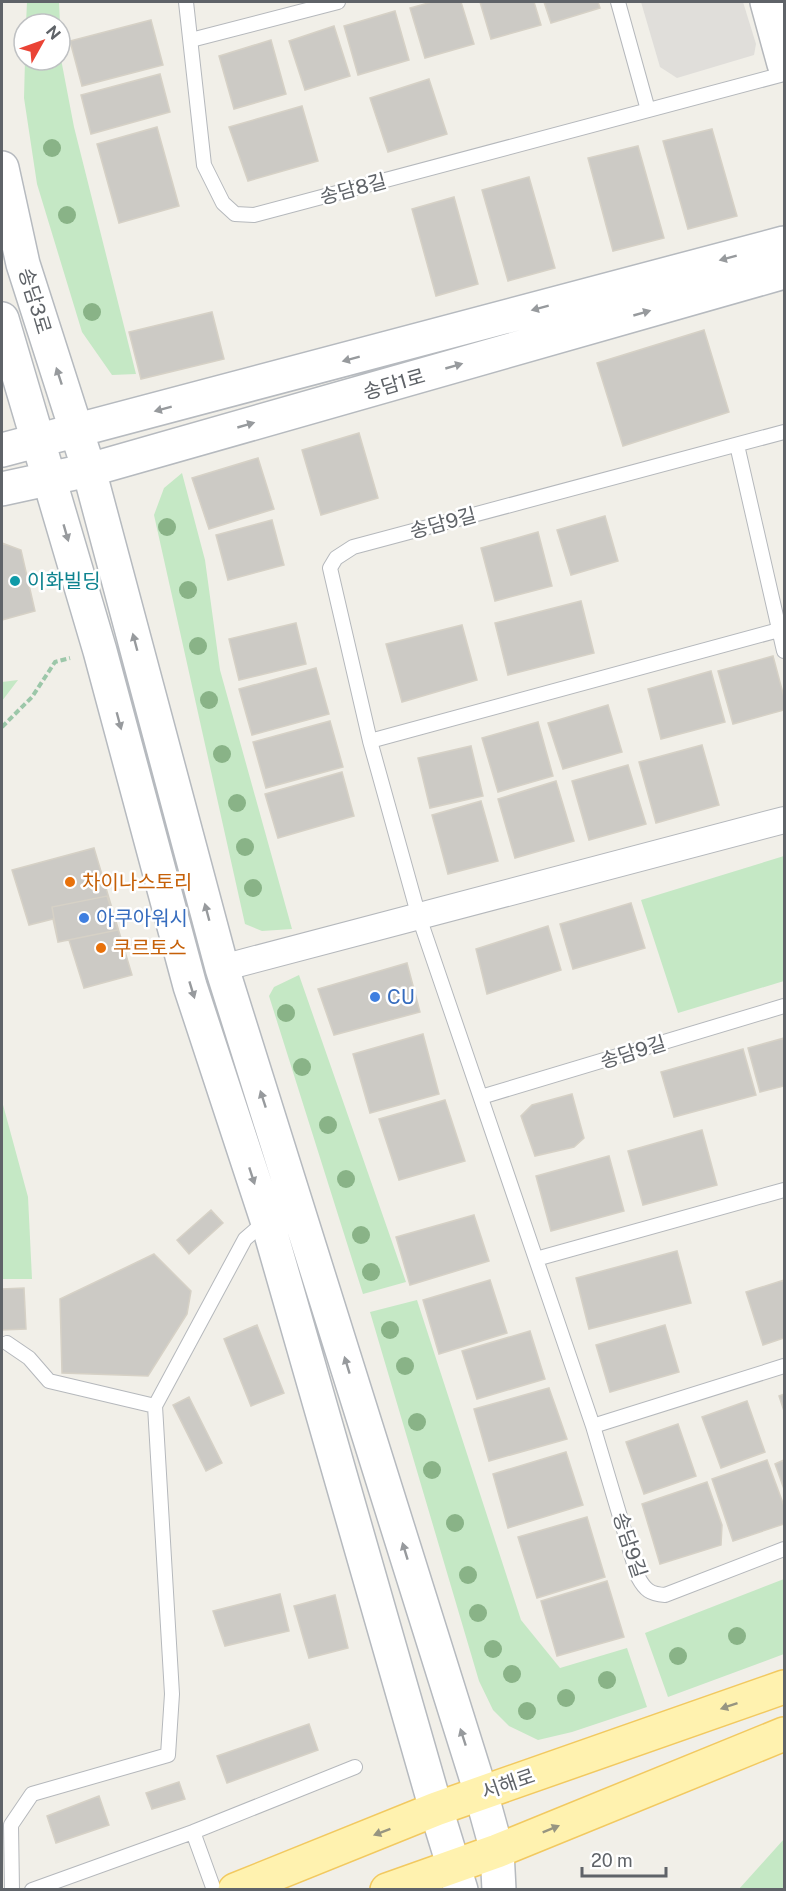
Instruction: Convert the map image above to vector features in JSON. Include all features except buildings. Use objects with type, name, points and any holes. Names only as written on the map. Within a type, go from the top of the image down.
[{"type":"main road","points":[[767,2],[784,64]]},
{"type":"main road","name":"송담3로","points":[[2,168],[23,264],[89,470],[222,968],[282,1215]]},
{"type":"main road","name":"송담1로","points":[[2,450],[784,243]]},
{"type":"main road","name":"송담1로","points":[[2,489],[89,470],[784,272]]},
{"type":"main road","name":"송담3로","points":[[2,319],[100,651],[190,986],[282,1215]]},
{"type":"main road","points":[[38,440],[89,470]]},
{"type":"main road","points":[[282,1215],[481,1793],[497,1851],[500,1890]]},
{"type":"main road","points":[[282,1215],[435,1809],[457,1878]]},
{"type":"main road","name":"서해로","points":[[235,1890],[435,1809],[784,1687]]},
{"type":"main road","points":[[387,1890],[457,1878],[497,1851],[784,1734]]},
{"type":"street","points":[[222,968],[784,820]]},
{"type":"lane","name":"송담8길","points":[[186,2],[204,165],[223,203],[235,214],[254,216],[784,74]]},
{"type":"lane","points":[[191,40],[338,2]]},
{"type":"lane","points":[[618,2],[648,110]]},
{"type":"lane","name":"송담9길","points":[[784,432],[353,547],[336,558],[330,568],[370,741],[418,916],[593,1426],[638,1577],[644,1588],[652,1594],[665,1595],[784,1549]]},
{"type":"lane","points":[[737,445],[784,651]]},
{"type":"lane","points":[[370,741],[779,630]]},
{"type":"lane","name":"송담9길","points":[[481,1097],[784,1006]]},
{"type":"lane","points":[[536,1259],[784,1190]]},
{"type":"lane","points":[[12,1890],[11,1825],[32,1794],[168,1755],[171,1694],[155,1406],[245,1239],[282,1215]]},
{"type":"lane","points":[[7,1344],[29,1358],[49,1381],[155,1406]]},
{"type":"lane","points":[[593,1426],[784,1366]]},
{"type":"lane","points":[[32,1890],[193,1832],[355,1767]]},
{"type":"lane","points":[[193,1832],[214,1890]]},
{"type":"path","points":[[2,727],[32,696],[55,662],[100,651]]},
{"type":"shaded area","points":[[641,2],[743,2],[756,44],[754,55],[677,78],[660,67]]},
{"type":"green space","points":[[27,2],[59,2],[59,12],[27,12]]},
{"type":"green space","points":[[25,72],[63,72],[74,127],[136,374],[112,375],[82,332],[37,184],[24,98]]},
{"type":"green space","points":[[182,473],[205,560],[220,670],[292,929],[262,931],[245,924],[154,515],[164,488]]},
{"type":"green space","points":[[18,680],[2,701],[2,682]]},
{"type":"green space","points":[[784,856],[784,981],[678,1013],[641,900]]},
{"type":"green space","points":[[299,975],[406,1282],[363,1294],[269,996],[274,987]]},
{"type":"green space","points":[[2,1101],[28,1197],[32,1279],[2,1279]]},
{"type":"green space","points":[[417,1300],[521,1620],[560,1668],[627,1648],[647,1707],[572,1732],[538,1740],[509,1726],[493,1710],[479,1681],[370,1312]]},
{"type":"green space","points":[[784,1579],[784,1654],[668,1697],[645,1633]]},
{"type":"green space","points":[[784,1839],[784,1889],[739,1889]]},
{"type":"place","name":"이화빌딩","points":[[15,581]]},
{"type":"place","name":"차이나스토리","points":[[70,882]]},
{"type":"place","name":"아쿠아워시","points":[[84,918]]},
{"type":"place","name":"쿠르토스","points":[[101,948]]},
{"type":"place","name":"CU","points":[[375,997]]}]
